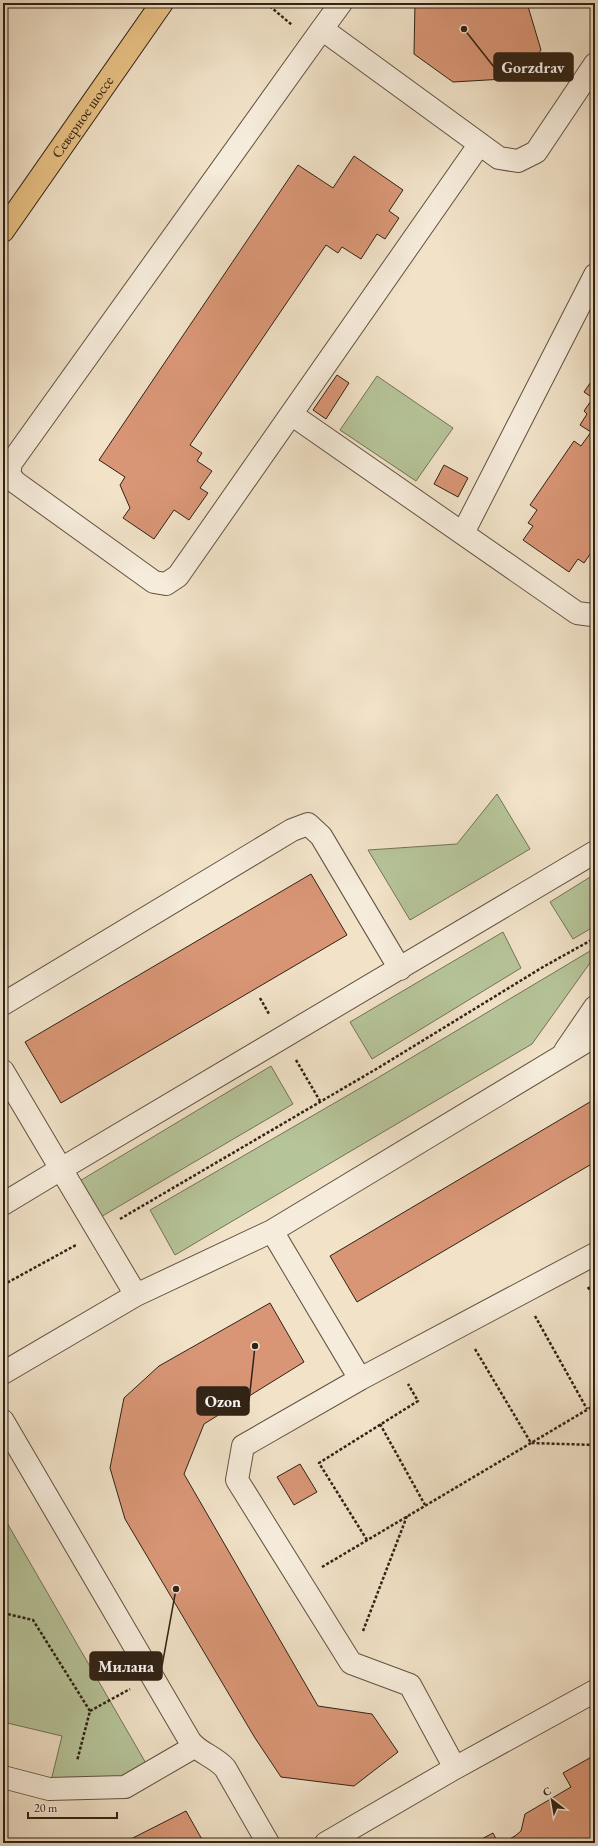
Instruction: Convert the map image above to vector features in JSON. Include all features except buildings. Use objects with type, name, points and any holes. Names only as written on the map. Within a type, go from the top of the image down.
[{"type":"main road","name":"Северное шоссе","points":[[3,231],[162,3]]},
{"type":"lane","points":[[341,3],[11,463],[9,474],[15,482],[154,582],[166,584],[178,576],[479,145]]},
{"type":"lane","points":[[318,36],[499,158],[518,161],[536,152],[595,64]]},
{"type":"lane","points":[[463,533],[595,275]]},
{"type":"lane","points":[[291,414],[577,613],[592,615],[595,613]]},
{"type":"lane","points":[[3,1004],[292,830],[308,824],[321,836],[400,969]]},
{"type":"lane","points":[[3,1204],[595,852]]},
{"type":"lane","points":[[561,1056],[595,1007]]},
{"type":"lane","points":[[3,1373],[136,1295],[272,1231],[595,1036]]},
{"type":"lane","points":[[3,1071],[136,1295]]},
{"type":"lane","points":[[272,1231],[360,1379]]},
{"type":"lane","points":[[454,1768],[410,1685],[351,1663],[237,1480],[243,1446],[360,1379],[595,1254]]},
{"type":"lane","points":[[3,1422],[194,1747],[218,1760],[225,1768],[268,1843]]},
{"type":"lane","points":[[326,1843],[454,1768],[595,1691]]},
{"type":"lane","points":[[3,1777],[49,1789],[125,1787],[194,1747]]},
{"type":"path","points":[[266,3],[318,36]]},
{"type":"path","points":[[3,1285],[98,1232],[378,1068],[542,967],[595,938]]},
{"type":"path","points":[[522,1293],[587,1410]]},
{"type":"path","points":[[461,1326],[531,1443]]},
{"type":"path","points":[[367,1540],[319,1463],[418,1401],[395,1360]]},
{"type":"path","points":[[299,1580],[595,1405]]},
{"type":"path","points":[[380,1424],[425,1505]]},
{"type":"path","points":[[531,1443],[595,1445]]},
{"type":"path","points":[[351,1663],[407,1516]]},
{"type":"path","points":[[3,1613],[33,1620],[90,1711]]},
{"type":"path","points":[[70,1789],[90,1711],[152,1676]]},
{"type":"green space","points":[[377,376],[453,428],[416,481],[340,430]]},
{"type":"green space","points":[[497,794],[530,849],[410,920],[368,850],[457,844]]},
{"type":"green space","points":[[595,874],[595,926],[573,939],[550,902]]},
{"type":"green space","points":[[503,932],[521,968],[372,1059],[350,1022]]},
{"type":"green space","points":[[595,948],[595,956],[532,1044],[175,1255],[150,1210],[369,1083]]},
{"type":"green space","points":[[271,1066],[293,1104],[99,1218],[78,1182]]},
{"type":"green space","points":[[3,1516],[151,1772],[49,1789],[62,1736],[3,1722]]},
{"type":"place","name":"Gorzdrav","points":[[464,29]]},
{"type":"place","name":"Ozon","points":[[255,1346]]},
{"type":"place","name":"Милана","points":[[176,1589]]}]
